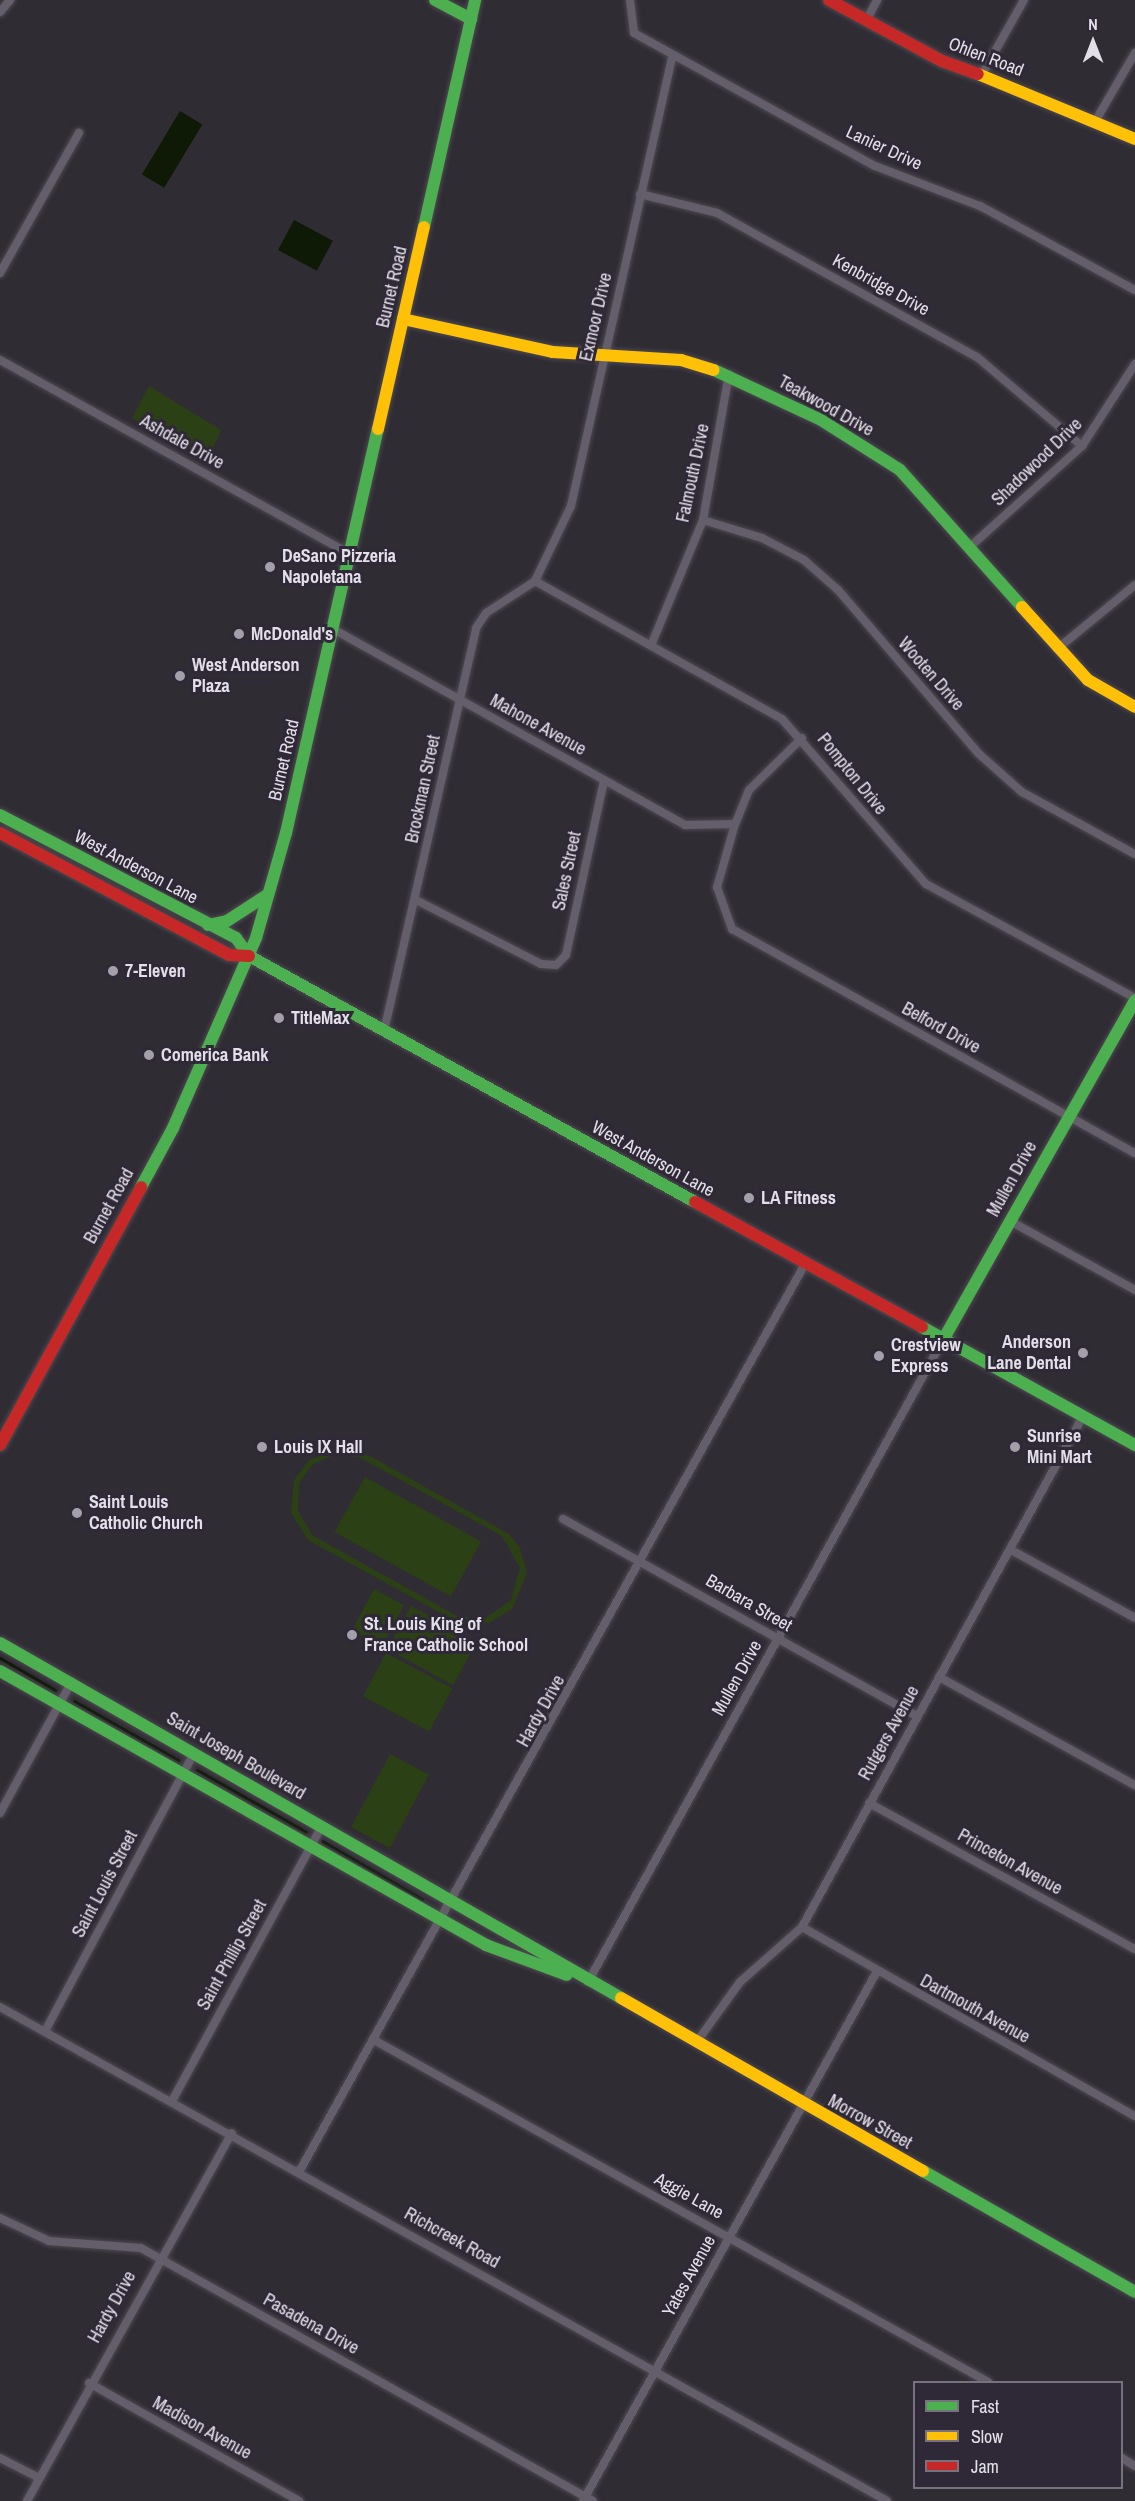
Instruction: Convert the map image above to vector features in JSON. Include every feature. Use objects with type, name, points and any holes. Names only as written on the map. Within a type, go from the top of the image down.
[{"type":"street","points":[[0,12],[10,0]]},
{"type":"street","points":[[435,0],[471,19]]},
{"type":"street","name":"Burnet Road","points":[[0,1444],[173,1128],[249,956],[282,852],[475,0]]},
{"type":"street","name":"Lanier Drive","points":[[630,0],[629,23],[634,33],[876,166],[980,206],[1135,290]]},
{"type":"street","name":"Ohlen Road","points":[[829,0],[866,21],[981,76],[1096,120],[1135,139]]},
{"type":"street","points":[[866,21],[877,0]]},
{"type":"street","points":[[981,76],[1024,0]]},
{"type":"street","points":[[1096,120],[1135,53]]},
{"type":"street","name":"Exmoor Drive","points":[[535,581],[571,506],[673,55]]},
{"type":"street","points":[[0,273],[79,133]]},
{"type":"street","name":"Kenbridge Drive","points":[[640,194],[717,213],[977,357],[1083,446]]},
{"type":"street","name":"Teakwood Drive","points":[[403,319],[524,347],[603,357],[681,360],[729,374],[821,420],[900,470],[972,545],[1057,649],[1088,680],[1135,707]]},
{"type":"street","name":"Ashdale Drive","points":[[0,360],[348,553]]},
{"type":"street","name":"Shadowood Drive","points":[[972,545],[1083,446],[1135,364]]},
{"type":"street","name":"Falmouth Drive","points":[[652,643],[703,520],[729,374]]},
{"type":"street","name":"Wooten Drive","points":[[703,520],[762,538],[804,561],[837,590],[978,753],[1022,792],[1135,854]]},
{"type":"street","name":"Pompton Drive","points":[[535,581],[652,643],[782,719],[802,738],[926,884],[1135,999]]},
{"type":"street","name":"Brockman Street","points":[[384,1031],[481,618],[535,581]]},
{"type":"street","points":[[1057,649],[1135,585]]},
{"type":"street","name":"Mahone Avenue","points":[[333,629],[685,825],[735,824]]},
{"type":"street","points":[[735,824],[749,790],[802,738]]},
{"type":"street","name":"Sales Street","points":[[416,900],[541,964],[556,965],[566,955],[604,781]]},
{"type":"street","name":"West Anderson Lane","points":[[0,815],[236,938],[249,956],[1135,1445]]},
{"type":"street","name":"Belford Drive","points":[[735,824],[717,887],[732,929],[1135,1153]]},
{"type":"street","points":[[16,841],[29,831]]},
{"type":"street","points":[[28,848],[29,831]]},
{"type":"street","name":"West Anderson Lane","points":[[0,833],[229,955],[249,956]]},
{"type":"street","points":[[208,925],[227,921],[267,895]]},
{"type":"street","name":"Mullen Drive","points":[[588,1983],[943,1340],[1135,999]]},
{"type":"street","points":[[1010,1221],[1135,1290]]},
{"type":"street","name":"Hardy Drive","points":[[299,2172],[454,1901],[805,1264]]},
{"type":"street","name":"Rutgers Avenue","points":[[696,2043],[740,1982],[802,1927],[1083,1416]]},
{"type":"street","name":"Barbara Street","points":[[563,1519],[643,1561],[917,1716]]},
{"type":"street","points":[[1011,1550],[1135,1618]]},
{"type":"street","name":"Saint Joseph Boulevard","points":[[0,1643],[454,1901]]},
{"type":"street","points":[[0,1671],[442,1922]]},
{"type":"street","points":[[939,1677],[1135,1785]]},
{"type":"street","points":[[0,1813],[72,1682]]},
{"type":"street","name":"Saint Louis Street","points":[[45,2031],[195,1753]]},
{"type":"street","name":"Princeton Avenue","points":[[869,1803],[1135,1949]]},
{"type":"street","name":"Saint Phillip Street","points":[[172,2101],[322,1826]]},
{"type":"street","name":"Morrow Street","points":[[454,1901],[588,1983],[1135,2292]]},
{"type":"street","name":"Morrow Street","points":[[442,1922],[486,1945],[588,1983]]},
{"type":"street","name":"Dartmouth Avenue","points":[[802,1927],[876,1973],[1135,2116]]},
{"type":"street","name":"Yates Avenue","points":[[587,2499],[655,2371],[876,1973]]},
{"type":"street","name":"Richcreek Road","points":[[0,2007],[232,2133],[887,2501]]},
{"type":"street","name":"Aggie Lane","points":[[374,2040],[986,2381]]},
{"type":"street","name":"Hardy Drive","points":[[27,2501],[159,2257],[191,2211],[232,2133]]},
{"type":"street","name":"Pasadena Drive","points":[[0,2218],[49,2241],[116,2242],[159,2257],[587,2499]]},
{"type":"street","name":"Madison Avenue","points":[[89,2383],[299,2501]]},
{"type":"street","points":[[0,2458],[39,2478]]},
{"type":"green space","points":[[149,386],[221,430],[208,459],[132,418]]},
{"type":"green space","points":[[340,1448],[370,1456],[509,1534],[520,1548],[527,1573],[512,1609],[489,1623],[457,1622],[308,1540],[291,1513],[294,1480],[309,1460]],"holes":[[[334,1455],[359,1457],[502,1536],[520,1568],[511,1600],[486,1618],[457,1616],[312,1535],[298,1511],[299,1483],[312,1465]]]},
{"type":"green space","points":[[365,1477],[481,1541],[451,1597],[334,1532]]},
{"type":"green space","points":[[374,1589],[404,1605],[382,1646],[352,1630]]},
{"type":"green space","points":[[411,1606],[477,1642],[453,1685],[387,1649]]},
{"type":"green space","points":[[386,1653],[452,1688],[429,1731],[363,1696]]},
{"type":"green space","points":[[390,1754],[429,1775],[390,1848],[351,1827]]},
{"type":"shaded area","points":[[180,111],[202,124],[164,188],[142,174]]},
{"type":"shaded area","points":[[294,220],[333,241],[317,271],[278,250]]},
{"type":"waterway","points":[[0,1658],[55,1690]]},
{"type":"waterway","points":[[74,1701],[178,1760]]},
{"type":"waterway","points":[[197,1770],[306,1832]]},
{"type":"waterway","points":[[322,1841],[422,1899]]},
{"type":"traffic: fast","points":[[435,0],[471,19]]},
{"type":"traffic: fast","points":[[424,227],[475,0]]},
{"type":"traffic: fast","points":[[714,370],[821,420],[900,470],[1022,607]]},
{"type":"traffic: fast","points":[[141,1187],[173,1128],[256,938],[286,833],[378,429]]},
{"type":"traffic: fast","points":[[0,815],[236,938],[249,956],[695,1202]]},
{"type":"traffic: fast","points":[[208,925],[227,921],[267,895]]},
{"type":"traffic: fast","points":[[943,1340],[1135,1000]]},
{"type":"traffic: fast","points":[[922,1327],[1135,1445]]},
{"type":"traffic: fast","points":[[0,1643],[621,1998]]},
{"type":"traffic: fast","points":[[0,1671],[486,1945],[567,1975]]},
{"type":"traffic: fast","points":[[923,2171],[1135,2292]]},
{"type":"traffic: slow","points":[[978,74],[1135,139]]},
{"type":"traffic: slow","points":[[378,429],[424,227]]},
{"type":"traffic: slow","points":[[403,319],[553,352],[681,360],[714,370]]},
{"type":"traffic: slow","points":[[1022,607],[1088,680],[1135,707]]},
{"type":"traffic: slow","points":[[621,1998],[923,2171]]},
{"type":"traffic: jam","points":[[829,0],[942,61],[978,74]]},
{"type":"traffic: jam","points":[[0,833],[229,955],[249,956]]},
{"type":"traffic: jam","points":[[0,1445],[141,1187]]},
{"type":"traffic: jam","points":[[695,1202],[922,1327]]},
{"type":"place","name":"DeSano Pizzeria Napoletana","points":[[270,567]]},
{"type":"place","name":"McDonald's","points":[[239,634]]},
{"type":"place","name":"West Anderson Plaza","points":[[180,676]]},
{"type":"place","name":"7-Eleven","points":[[113,971]]},
{"type":"place","name":"TitleMax","points":[[279,1018]]},
{"type":"place","name":"Comerica Bank","points":[[149,1055]]},
{"type":"place","name":"LA Fitness","points":[[749,1198]]},
{"type":"place","name":"Anderson Lane Dental","points":[[1083,1353]]},
{"type":"place","name":"Crestview Express","points":[[879,1356]]},
{"type":"place","name":"Louis IX Hall","points":[[262,1447]]},
{"type":"place","name":"Sunrise Mini Mart","points":[[1015,1447]]},
{"type":"place","name":"Saint Louis Catholic Church","points":[[77,1513]]},
{"type":"place","name":"St. Louis King of France Catholic School","points":[[352,1635]]}]
